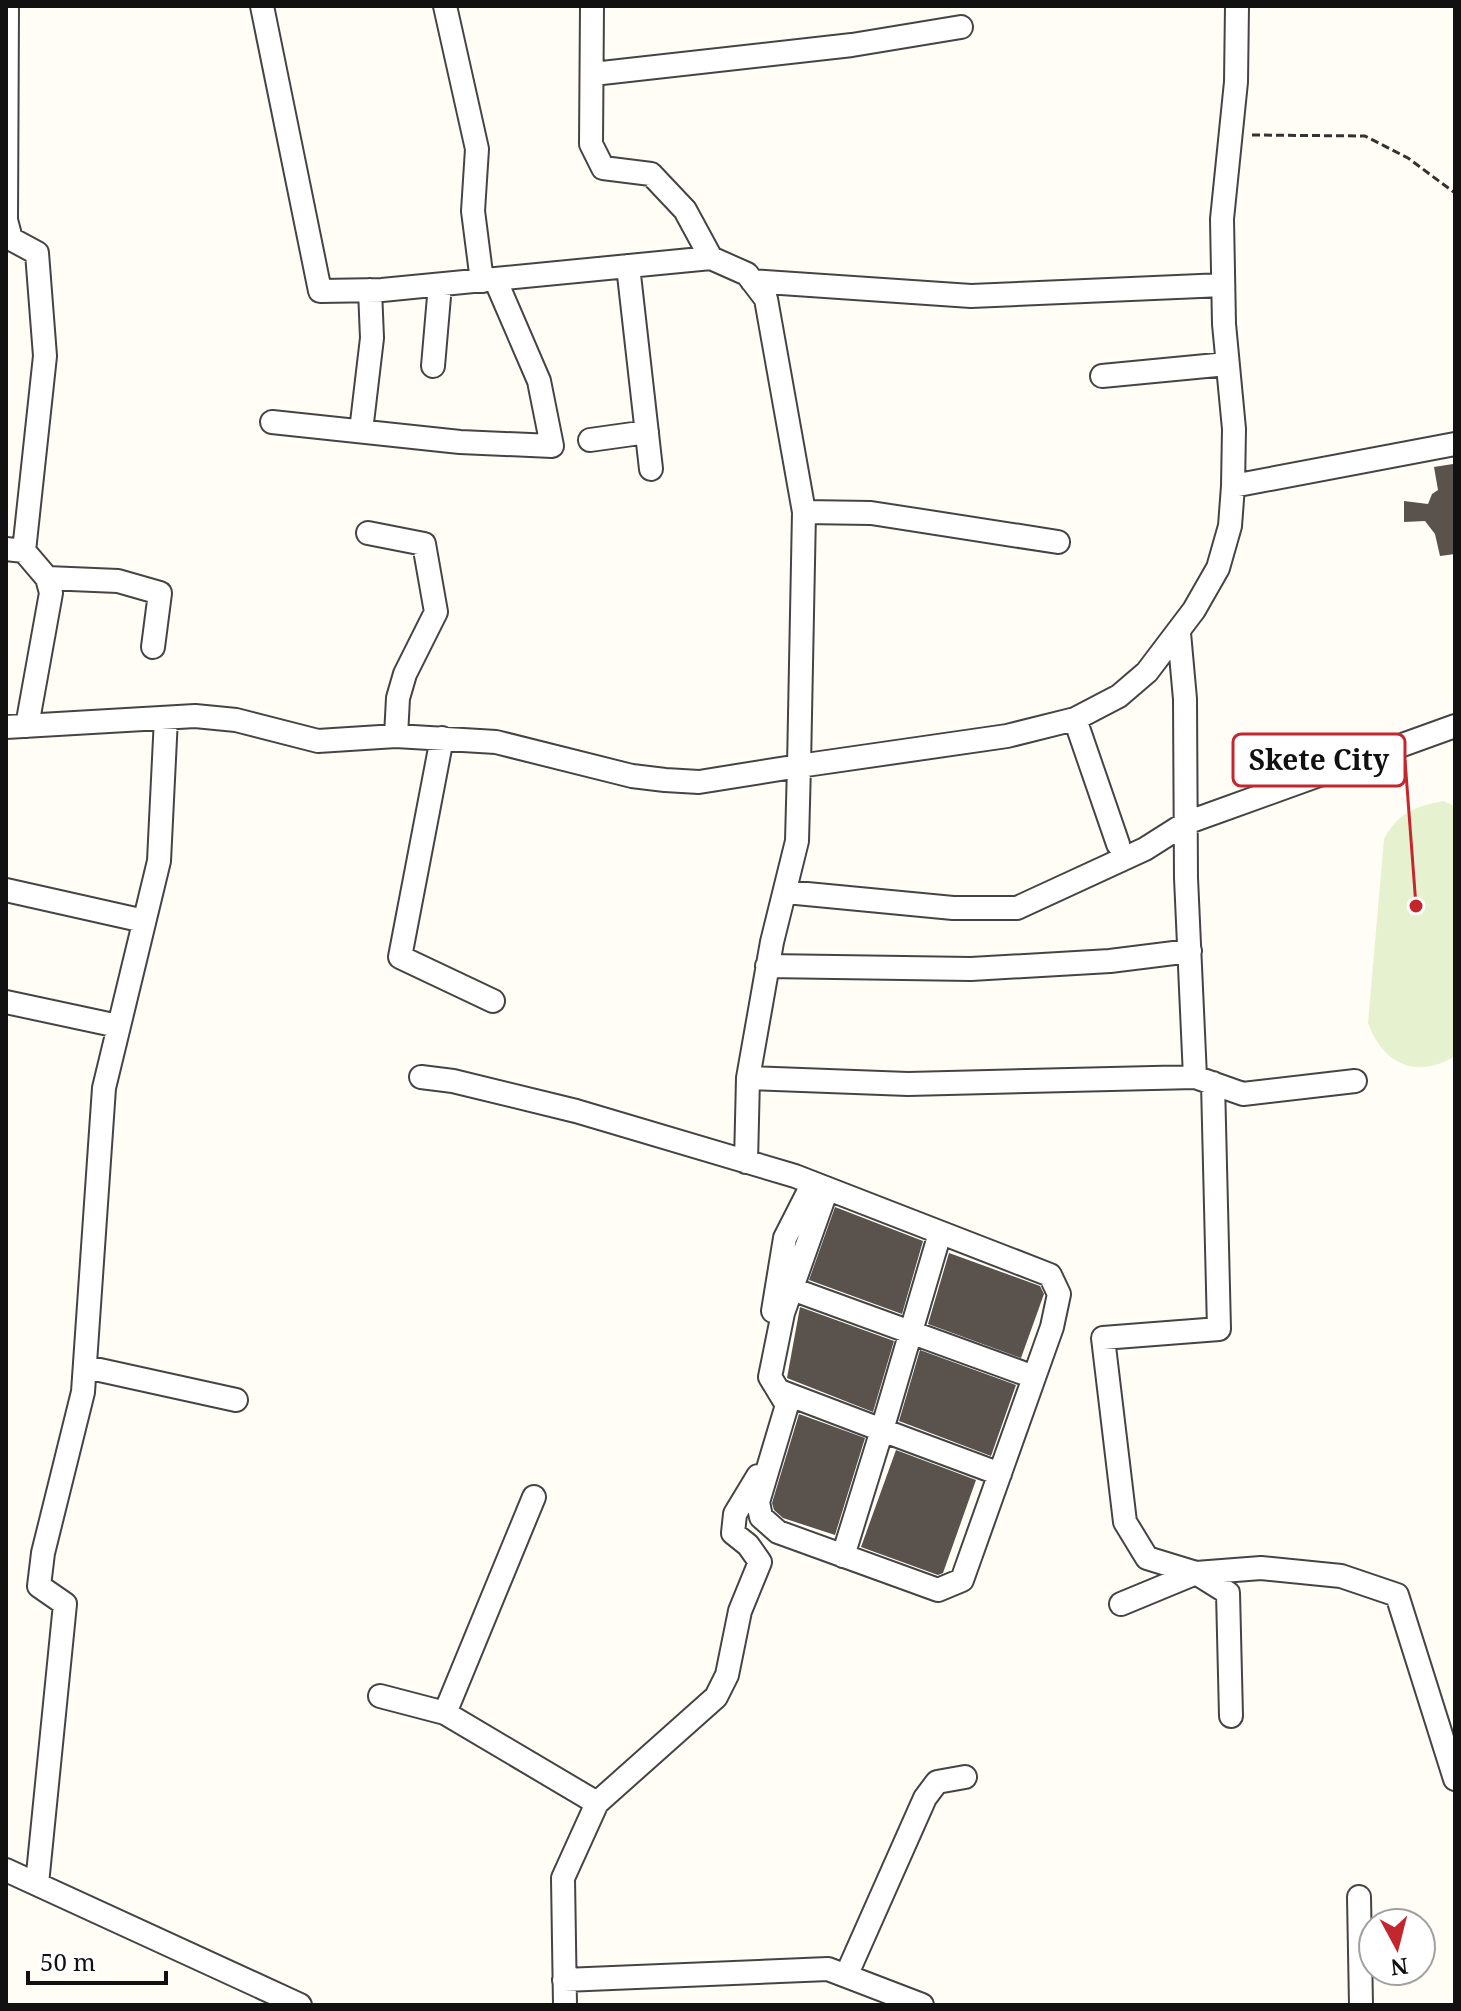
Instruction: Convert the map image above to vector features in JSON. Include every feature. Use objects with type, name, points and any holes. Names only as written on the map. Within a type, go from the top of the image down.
[{"type":"street","points":[[7,6],[6,220],[11,239],[37,253],[45,356],[15,550],[47,578],[51,593],[17,726],[195,716],[236,720],[318,741],[396,736],[496,742],[621,774],[699,782],[1007,736],[1075,719],[1119,696],[1138,680],[1179,633],[1218,568],[1230,526],[1234,429],[1227,364],[1222,219],[1236,82],[1237,6]]},
{"type":"street","points":[[262,6],[320,291],[440,285],[711,258],[747,274],[766,299],[804,512],[799,766],[797,841],[767,966],[748,1078],[746,1162]]},
{"type":"street","points":[[272,422],[460,442],[552,446],[539,381],[489,280],[473,211],[477,149],[445,6]]},
{"type":"street","points":[[592,6],[591,144],[603,168],[651,174],[685,210],[711,258]]},
{"type":"street","points":[[593,74],[852,45],[961,27]]},
{"type":"street","points":[[628,266],[651,469]]},
{"type":"street","points":[[752,281],[971,296],[1223,285]]},
{"type":"street","points":[[433,366],[440,285]]},
{"type":"street","points":[[361,431],[372,338],[370,290]]},
{"type":"street","points":[[1102,376],[1227,364]]},
{"type":"street","points":[[590,440],[647,432]]},
{"type":"street","points":[[1233,486],[1455,444]]},
{"type":"street","points":[[804,512],[871,513],[1058,542]]},
{"type":"street","points":[[368,533],[424,544],[434,589],[436,612],[405,674],[398,698],[396,736]]},
{"type":"street","points":[[47,578],[118,581],[160,593],[153,647]]},
{"type":"street","points":[[1179,633],[1185,699],[1190,951],[1204,1080],[1219,1329],[1103,1338],[1125,1522],[1147,1558],[1196,1573],[1228,1593],[1231,1716]]},
{"type":"street","points":[[37,1884],[65,1604],[39,1586],[40,1575],[86,1367],[90,1253],[104,1088],[159,861],[166,718]]},
{"type":"street","points":[[1075,719],[1118,844]]},
{"type":"street","points":[[786,892],[953,908],[1017,908],[1145,849],[1186,823],[1455,726]]},
{"type":"street","points":[[442,738],[400,957],[493,1001]]},
{"type":"street","points":[[6,890],[144,921]]},
{"type":"street","points":[[767,966],[971,969],[1110,961],[1190,951]]},
{"type":"street","points":[[6,1002],[56,1010],[118,1026]]},
{"type":"street","points":[[421,1077],[453,1081],[576,1111],[746,1162],[820,1186],[1050,1275],[1059,1294],[1000,1474],[962,1580],[938,1590],[778,1532],[761,1517],[758,1502],[787,1405],[782,1392],[770,1377],[820,1186]]},
{"type":"street","points":[[748,1078],[908,1084],[1204,1080],[1243,1094],[1355,1081]]},
{"type":"street","points":[[565,2005],[563,1878],[597,1803],[716,1697],[727,1675],[740,1611],[760,1562],[748,1545],[733,1533],[735,1514],[756,1482],[774,1438],[775,1416],[766,1362],[785,1238],[820,1186]]},
{"type":"street","points":[[843,1556],[940,1233]]},
{"type":"street","points":[[792,1289],[1034,1377]]},
{"type":"street","points":[[86,1367],[236,1400]]},
{"type":"street","points":[[782,1392],[1000,1474]]},
{"type":"street","points":[[445,1713],[534,1497]]},
{"type":"street","points":[[1121,1604],[1196,1573],[1261,1568],[1341,1576],[1397,1595],[1455,1779]]},
{"type":"street","points":[[380,1696],[445,1713],[597,1803]]},
{"type":"street","points":[[846,1976],[925,1798],[937,1782],[965,1777]]},
{"type":"street","points":[[6,1870],[287,2002]]},
{"type":"street","points":[[1359,1897],[1361,2005]]},
{"type":"street","points":[[564,1980],[828,1969],[891,1999],[922,2005]]},
{"type":"path","points":[[1230,136],[1365,136],[1408,158],[1455,193]]},
{"type":"green space","points":[[1443,801],[1455,806],[1455,1056],[1427,1067],[1414,1067],[1402,1064],[1382,1049],[1368,1023],[1384,839],[1395,823],[1408,812]]},
{"type":"building","points":[[1453,464],[1455,554],[1440,556],[1435,534],[1425,521],[1404,522],[1404,501],[1428,504],[1432,494],[1438,490],[1434,467]]},
{"type":"building","points":[[835,1207],[923,1241],[902,1314],[809,1280]]},
{"type":"building","points":[[949,1253],[1040,1286],[1044,1294],[1021,1358],[928,1324]]},
{"type":"building","points":[[800,1307],[894,1341],[873,1412],[787,1378]]},
{"type":"building","points":[[920,1350],[1016,1385],[991,1456],[899,1421]]},
{"type":"building","points":[[799,1414],[865,1438],[835,1535],[783,1518],[774,1510],[772,1503]]},
{"type":"building","points":[[896,1450],[976,1480],[943,1573],[938,1575],[861,1547]]},
{"type":"place","name":"Skete City","points":[[1416,906]]}]
